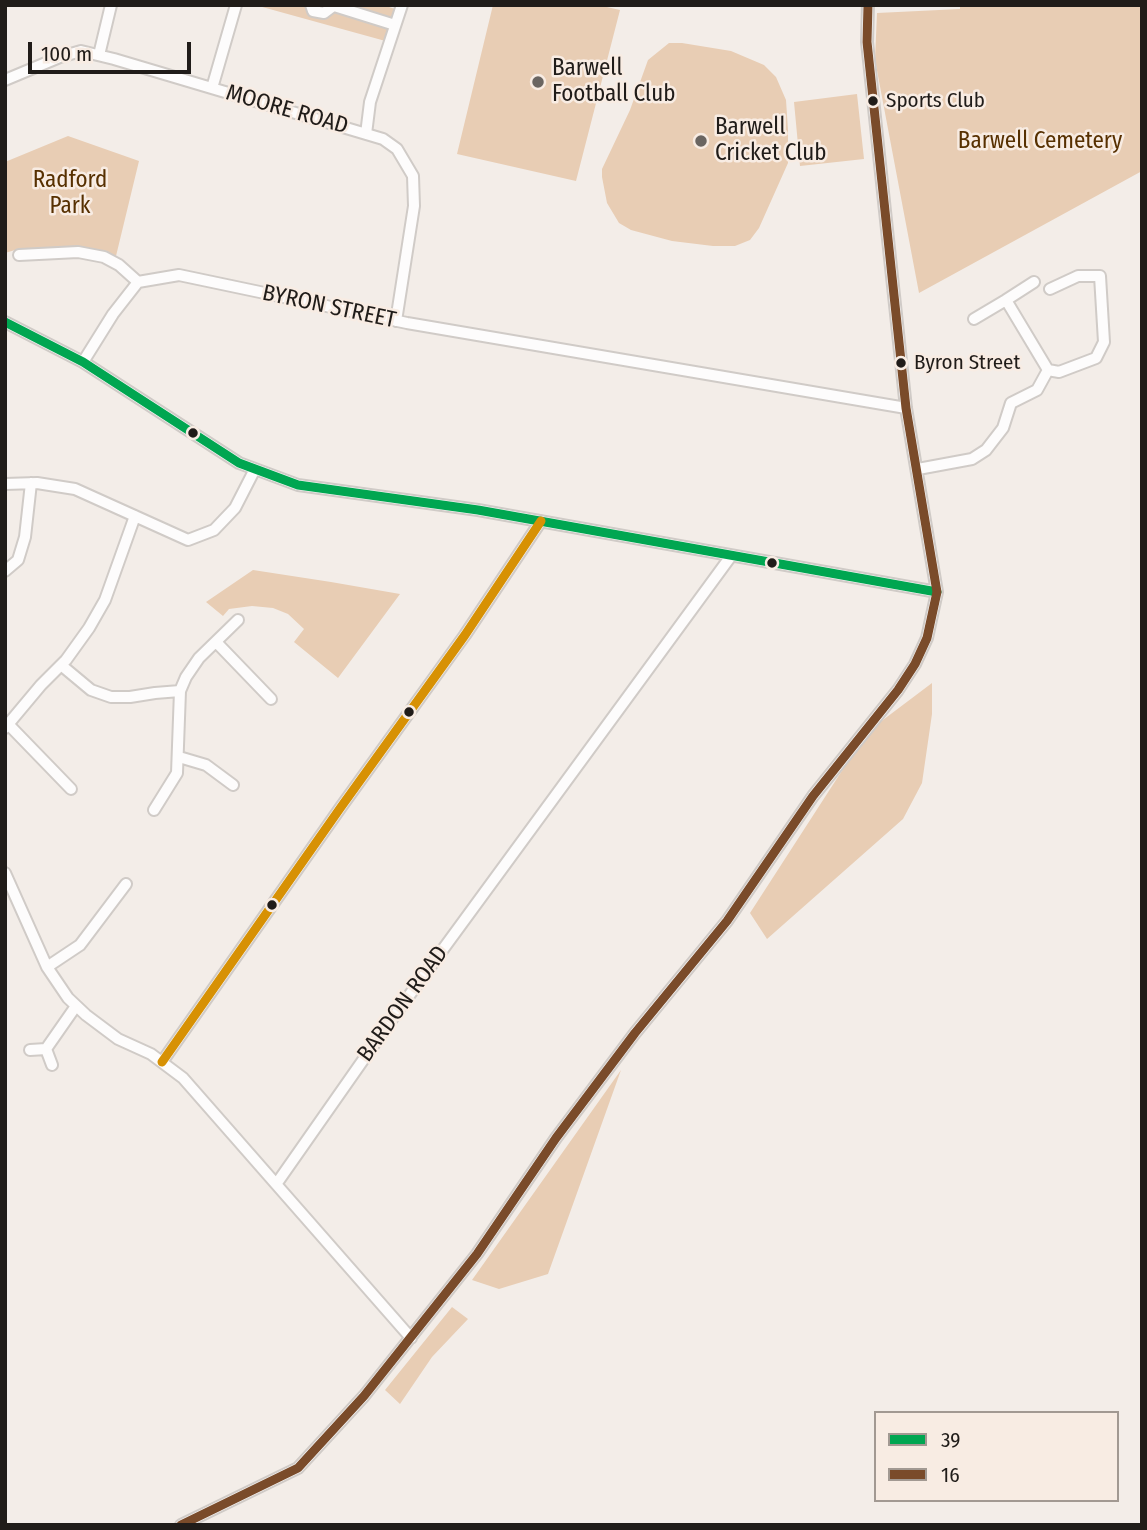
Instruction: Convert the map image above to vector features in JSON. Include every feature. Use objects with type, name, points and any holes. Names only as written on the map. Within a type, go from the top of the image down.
[{"type":"street","points":[[99,55],[111,5]]},
{"type":"street","points":[[212,88],[236,5]]},
{"type":"street","points":[[311,5],[313,11],[324,13],[331,6],[395,25]]},
{"type":"street","points":[[366,134],[370,102],[402,5]]},
{"type":"street","points":[[181,1525],[298,1468],[364,1396],[477,1254],[556,1138],[603,1075],[727,921],[813,796],[898,690],[915,664],[927,638],[937,592],[906,408],[867,42],[868,5]]},
{"type":"street","name":"MOORE ROAD","points":[[5,80],[81,51],[383,139],[397,149],[413,176],[414,206],[396,321]]},
{"type":"street","points":[[19,255],[78,252],[102,256],[120,265],[138,282],[113,314],[83,362]]},
{"type":"street","name":"BYRON STREET","points":[[138,282],[179,275],[396,321],[906,408]]},
{"type":"street","points":[[1006,300],[1048,370],[1059,372],[1096,358],[1104,342],[1100,276],[1078,276],[1050,289]]},
{"type":"street","points":[[975,320],[1034,282]]},
{"type":"street","points":[[5,322],[83,362],[239,463],[298,485],[541,522],[937,592]]},
{"type":"street","points":[[918,469],[972,459],[986,450],[1003,428],[1011,403],[1037,390],[1048,370]]},
{"type":"street","points":[[5,484],[31,483],[75,489],[188,540],[214,530],[234,508],[256,469]]},
{"type":"street","points":[[5,571],[18,560],[25,537],[31,483]]},
{"type":"street","points":[[71,789],[7,726],[61,665],[89,628],[105,600],[135,516]]},
{"type":"street","points":[[162,1062],[465,635],[541,522]]},
{"type":"street","name":"BARDON ROAD","points":[[277,1183],[389,1023],[731,556]]},
{"type":"street","points":[[154,810],[177,773],[180,691],[186,677],[199,658],[238,620]]},
{"type":"street","points":[[217,643],[271,699]]},
{"type":"street","points":[[61,665],[91,690],[111,697],[130,698],[155,692],[180,691]]},
{"type":"street","points":[[179,757],[206,765],[233,785]]},
{"type":"street","points":[[5,873],[47,967],[68,998],[118,1039],[151,1054],[183,1078],[411,1338]]},
{"type":"street","points":[[47,967],[80,945],[126,884]]},
{"type":"street","points":[[46,1049],[76,1006]]},
{"type":"street","points":[[30,1050],[46,1049]]},
{"type":"street","points":[[46,1049],[52,1065]]},
{"type":"green space","points":[[255,5],[383,5],[398,10],[389,42]]},
{"type":"green space","name":"Barwell Football Club","points":[[493,5],[598,5],[620,10],[576,181],[457,154]]},
{"type":"green space","name":"Barwell Cemetery","points":[[960,5],[1142,5],[1142,171],[919,293],[875,60],[877,13],[960,9]]},
{"type":"green space","name":"Barwell Cricket Club","points":[[669,43],[731,51],[764,65],[776,77],[786,100],[788,163],[759,228],[750,240],[735,246],[672,241],[631,230],[619,223],[607,203],[602,169],[630,110],[648,60]]},
{"type":"green space","points":[[857,94],[864,159],[800,166],[794,102]]},
{"type":"green space","name":"Radford Park","points":[[68,136],[139,161],[116,256],[79,248],[15,250],[5,253],[5,162]]},
{"type":"green space","points":[[253,570],[400,594],[338,678],[294,642],[304,629],[288,614],[273,608],[252,606],[229,609],[223,616],[206,602]]},
{"type":"green space","points":[[932,683],[932,714],[922,783],[903,819],[767,939],[750,913],[867,732]]},
{"type":"green space","points":[[621,1070],[548,1274],[499,1289],[472,1280]]},
{"type":"green space","points":[[452,1307],[468,1319],[432,1357],[400,1404],[385,1390]]},
{"type":"transit line","name":"16","points":[[181,1525],[298,1468],[364,1396],[477,1254],[556,1138],[635,1033],[727,921],[813,796],[898,690],[915,664],[927,638],[937,592],[906,408],[867,42],[868,5]]},
{"type":"transit line","name":"39","points":[[5,322],[83,362],[239,463],[298,485],[478,510],[937,592]]},
{"type":"transit line","points":[[162,1062],[465,635],[541,521]]},
{"type":"place","name":"Barwell Football Club","points":[[538,82]]},
{"type":"place","name":"Sports Club","points":[[873,101]]},
{"type":"place","name":"Barwell Cricket Club","points":[[701,141]]},
{"type":"place","name":"Byron Street","points":[[901,363]]}]
